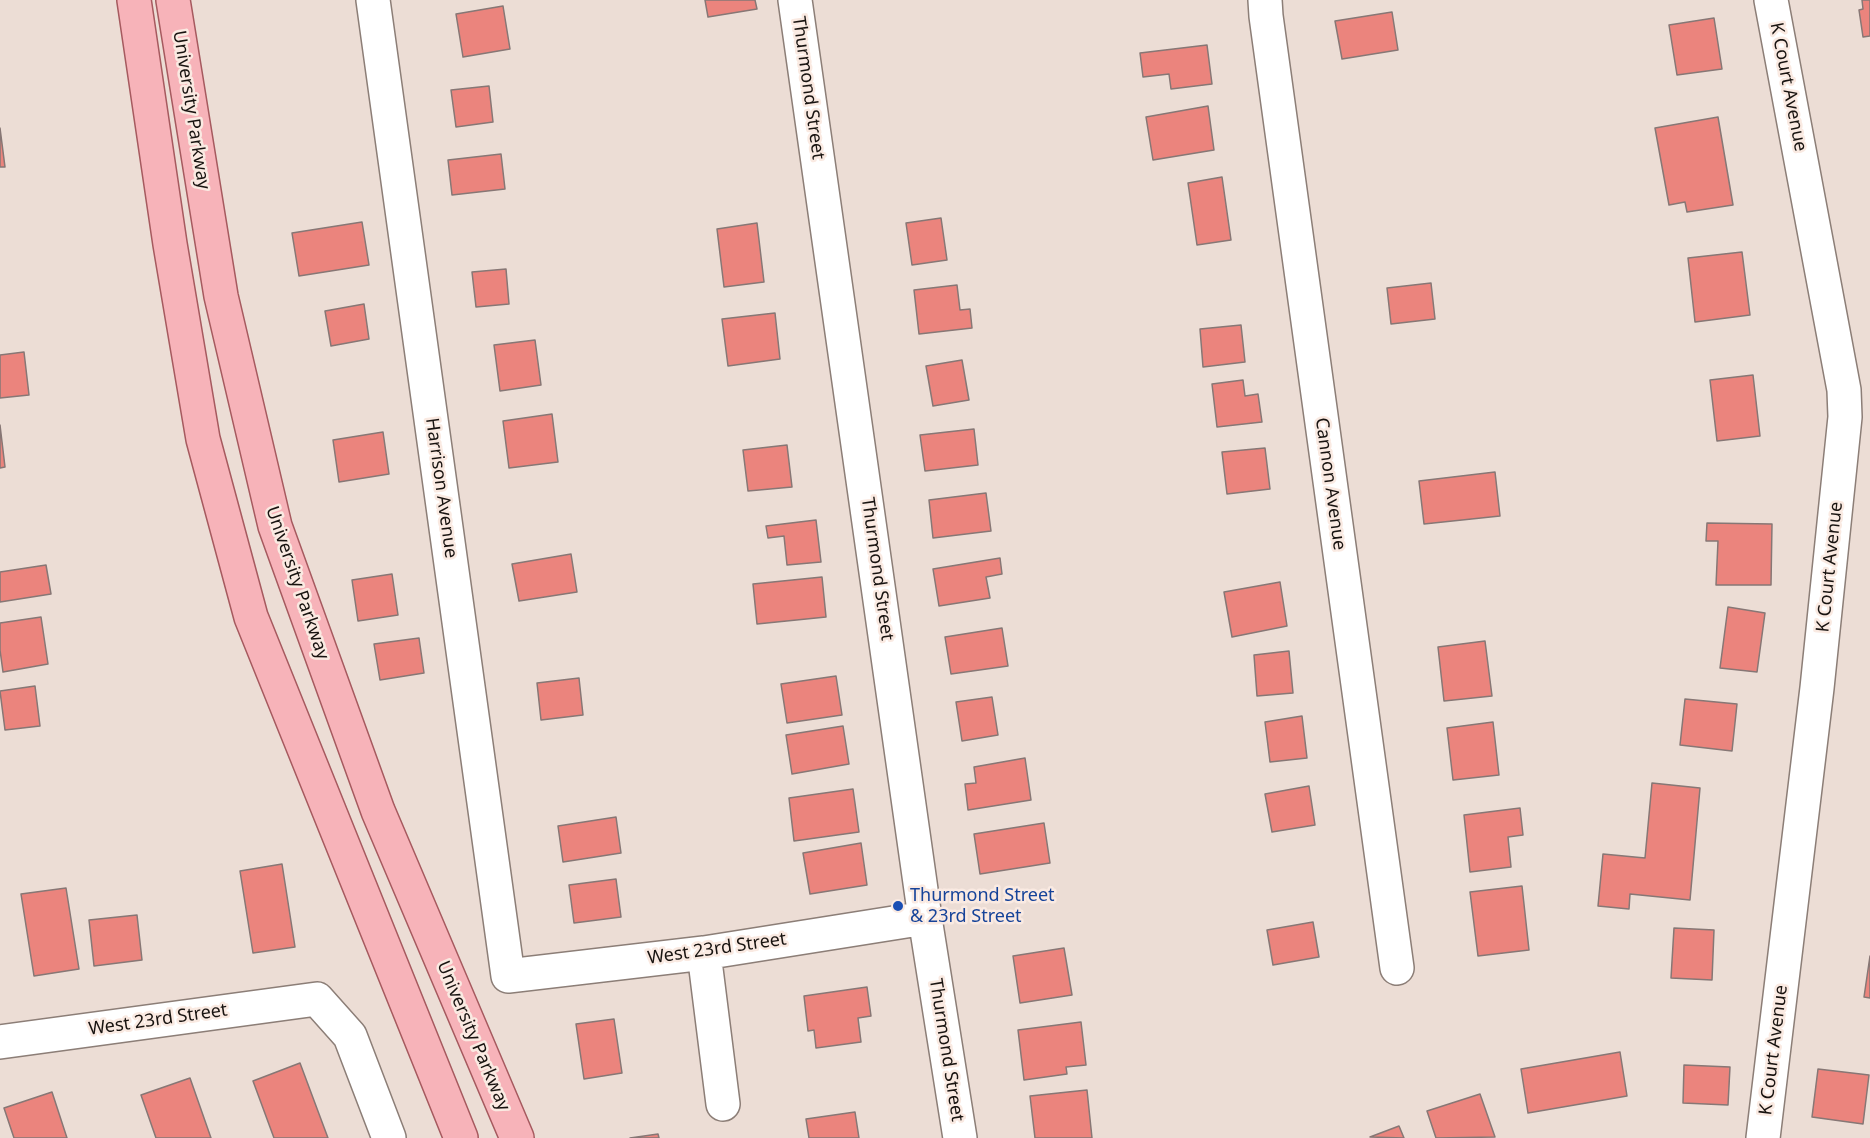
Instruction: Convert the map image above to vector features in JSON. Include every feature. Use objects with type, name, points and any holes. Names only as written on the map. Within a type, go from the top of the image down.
[{"type":"main road","points":[[134,0],[170,244],[203,439],[251,617],[461,1138]]},
{"type":"main road","name":"University Parkway","points":[[173,0],[221,296],[275,526],[378,811],[517,1138]]},
{"type":"street","name":"Harrison Avenue","points":[[373,0],[508,976]]},
{"type":"street","name":"Thurmond Street","points":[[795,0],[925,918],[960,1138]]},
{"type":"street","name":"Cannon Avenue","points":[[1265,0],[1397,968]]},
{"type":"street","name":"K Court Avenue","points":[[1763,1138],[1817,688],[1845,417],[1844,390],[1772,0]]},
{"type":"street","name":"West 23rd Street","points":[[508,976],[704,952],[925,918]]},
{"type":"street","points":[[704,952],[723,1104]]},
{"type":"street","name":"West 23rd Street","points":[[0,1042],[317,999],[350,1036],[389,1138]]},
{"type":"building","points":[[705,0],[755,0],[757,9],[708,17]]},
{"type":"building","points":[[1862,0],[1870,0],[1870,36],[1863,37],[1859,10],[1863,9]]},
{"type":"building","points":[[503,6],[510,49],[463,57],[456,14]]},
{"type":"building","points":[[1392,12],[1398,50],[1342,59],[1335,21]]},
{"type":"building","points":[[1714,18],[1722,69],[1677,75],[1669,25]]},
{"type":"building","points":[[1207,45],[1212,84],[1171,89],[1169,74],[1143,77],[1140,53]]},
{"type":"building","points":[[489,86],[493,122],[456,127],[451,90]]},
{"type":"building","points":[[1208,106],[1214,150],[1153,160],[1146,117]]},
{"type":"building","points":[[1718,117],[1733,205],[1687,212],[1685,202],[1669,205],[1655,128]]},
{"type":"building","points":[[0,128],[5,167],[0,167]]},
{"type":"building","points":[[501,154],[505,189],[452,195],[448,160]]},
{"type":"building","points":[[1222,177],[1231,240],[1197,245],[1188,183]]},
{"type":"building","points":[[941,218],[947,260],[912,265],[906,223]]},
{"type":"building","points":[[362,222],[369,265],[299,276],[292,233]]},
{"type":"building","points":[[757,223],[764,282],[724,287],[717,229]]},
{"type":"building","points":[[1742,252],[1750,315],[1695,322],[1688,258]]},
{"type":"building","points":[[506,269],[509,304],[476,307],[472,272]]},
{"type":"building","points":[[1431,283],[1435,319],[1391,324],[1387,288]]},
{"type":"building","points":[[957,285],[960,310],[970,309],[972,328],[919,334],[914,290]]},
{"type":"building","points":[[364,304],[369,339],[331,346],[325,311]]},
{"type":"building","points":[[775,313],[780,359],[728,366],[722,319]]},
{"type":"building","points":[[1241,325],[1245,362],[1203,367],[1200,329]]},
{"type":"building","points":[[535,340],[541,385],[500,391],[494,345]]},
{"type":"building","points":[[24,352],[29,395],[0,398],[0,355]]},
{"type":"building","points":[[962,360],[969,400],[933,406],[926,366]]},
{"type":"building","points":[[1753,375],[1760,436],[1717,441],[1710,380]]},
{"type":"building","points":[[1243,380],[1245,396],[1258,394],[1262,422],[1217,427],[1212,384]]},
{"type":"building","points":[[552,414],[558,462],[509,468],[503,421]]},
{"type":"building","points":[[0,425],[5,467],[0,468]]},
{"type":"building","points":[[974,429],[978,465],[925,471],[920,435]]},
{"type":"building","points":[[383,432],[389,474],[339,482],[333,440]]},
{"type":"building","points":[[787,445],[792,487],[748,491],[743,450]]},
{"type":"building","points":[[1265,448],[1270,489],[1227,494],[1222,452]]},
{"type":"building","points":[[1495,472],[1500,516],[1424,524],[1419,481]]},
{"type":"building","points":[[986,493],[991,531],[933,538],[929,500]]},
{"type":"building","points":[[816,520],[821,562],[787,565],[784,536],[768,538],[766,526]]},
{"type":"building","points":[[1707,523],[1772,524],[1771,585],[1716,585],[1718,541],[1706,541]]},
{"type":"building","points":[[571,554],[577,592],[519,601],[512,564]]},
{"type":"building","points":[[1000,558],[1002,574],[986,577],[990,598],[939,606],[933,569]]},
{"type":"building","points":[[46,565],[51,594],[0,602],[0,572]]},
{"type":"building","points":[[392,574],[398,615],[358,621],[352,580]]},
{"type":"building","points":[[822,577],[826,617],[757,624],[753,584]]},
{"type":"building","points":[[1280,582],[1287,626],[1232,637],[1224,592]]},
{"type":"building","points":[[1728,607],[1765,613],[1757,672],[1720,668]]},
{"type":"building","points":[[41,617],[48,664],[3,672],[0,623]]},
{"type":"building","points":[[1002,628],[1008,666],[951,674],[945,637]]},
{"type":"building","points":[[419,638],[424,673],[380,680],[374,644]]},
{"type":"building","points":[[1485,641],[1492,696],[1444,701],[1438,647]]},
{"type":"building","points":[[1289,651],[1293,693],[1257,696],[1254,655]]},
{"type":"building","points":[[836,676],[842,715],[787,723],[781,684]]},
{"type":"building","points":[[579,678],[583,715],[541,720],[537,683]]},
{"type":"building","points":[[35,686],[40,726],[5,730],[0,691]]},
{"type":"building","points":[[992,697],[998,735],[962,741],[956,702]]},
{"type":"building","points":[[1685,699],[1737,704],[1732,751],[1680,745]]},
{"type":"building","points":[[1302,716],[1307,758],[1270,762],[1265,722]]},
{"type":"building","points":[[1493,722],[1499,775],[1453,780],[1447,728]]},
{"type":"building","points":[[843,726],[849,764],[792,774],[786,735]]},
{"type":"building","points":[[1025,758],[1031,800],[968,810],[965,784],[976,783],[974,767]]},
{"type":"building","points":[[1652,783],[1700,788],[1690,900],[1630,894],[1629,909],[1598,906],[1603,854],[1645,858]]},
{"type":"building","points":[[1309,786],[1315,825],[1272,832],[1265,794]]},
{"type":"building","points":[[853,789],[859,832],[794,841],[789,798]]},
{"type":"building","points":[[1520,808],[1523,835],[1508,837],[1511,867],[1470,872],[1464,815]]},
{"type":"building","points":[[616,817],[621,853],[563,862],[558,826]]},
{"type":"building","points":[[1044,823],[1050,863],[980,874],[974,834]]},
{"type":"building","points":[[861,843],[867,885],[810,894],[803,853]]},
{"type":"building","points":[[282,864],[295,947],[253,953],[240,871]]},
{"type":"building","points":[[616,879],[621,917],[574,923],[569,885]]},
{"type":"building","points":[[1522,886],[1529,950],[1478,956],[1470,892]]},
{"type":"building","points":[[66,888],[79,969],[34,976],[21,894]]},
{"type":"building","points":[[137,915],[142,960],[94,966],[89,920]]},
{"type":"building","points":[[1313,922],[1319,957],[1273,965],[1267,930]]},
{"type":"building","points":[[1674,928],[1714,930],[1712,980],[1671,978]]},
{"type":"building","points":[[1064,948],[1072,995],[1020,1003],[1013,956]]},
{"type":"building","points":[[1870,956],[1870,998],[1864,997]]},
{"type":"building","points":[[867,987],[871,1016],[858,1018],[861,1042],[816,1048],[814,1030],[808,1031],[804,996]]},
{"type":"building","points":[[614,1019],[622,1073],[584,1079],[576,1024]]},
{"type":"building","points":[[1081,1022],[1086,1065],[1066,1067],[1067,1074],[1024,1080],[1018,1030]]},
{"type":"building","points":[[1620,1052],[1627,1096],[1528,1113],[1521,1069]]},
{"type":"building","points":[[300,1063],[328,1138],[274,1138],[253,1081]]},
{"type":"building","points":[[1684,1065],[1730,1067],[1728,1105],[1683,1103]]},
{"type":"building","points":[[1818,1069],[1869,1075],[1863,1124],[1812,1117]]},
{"type":"building","points":[[190,1078],[211,1138],[156,1138],[141,1095]]},
{"type":"building","points":[[1087,1090],[1092,1138],[1035,1138],[1030,1096]]},
{"type":"building","points":[[52,1092],[67,1138],[14,1138],[4,1108]]},
{"type":"building","points":[[1480,1094],[1495,1137],[1436,1138],[1427,1111]]},
{"type":"building","points":[[855,1112],[859,1138],[809,1138],[806,1119]]},
{"type":"building","points":[[1399,1126],[1404,1138],[1370,1137]]},
{"type":"building","points":[[658,1134],[659,1138],[630,1138]]},
{"type":"place","name":"Thurmond Street & 23rd Street","points":[[898,906]]}]
